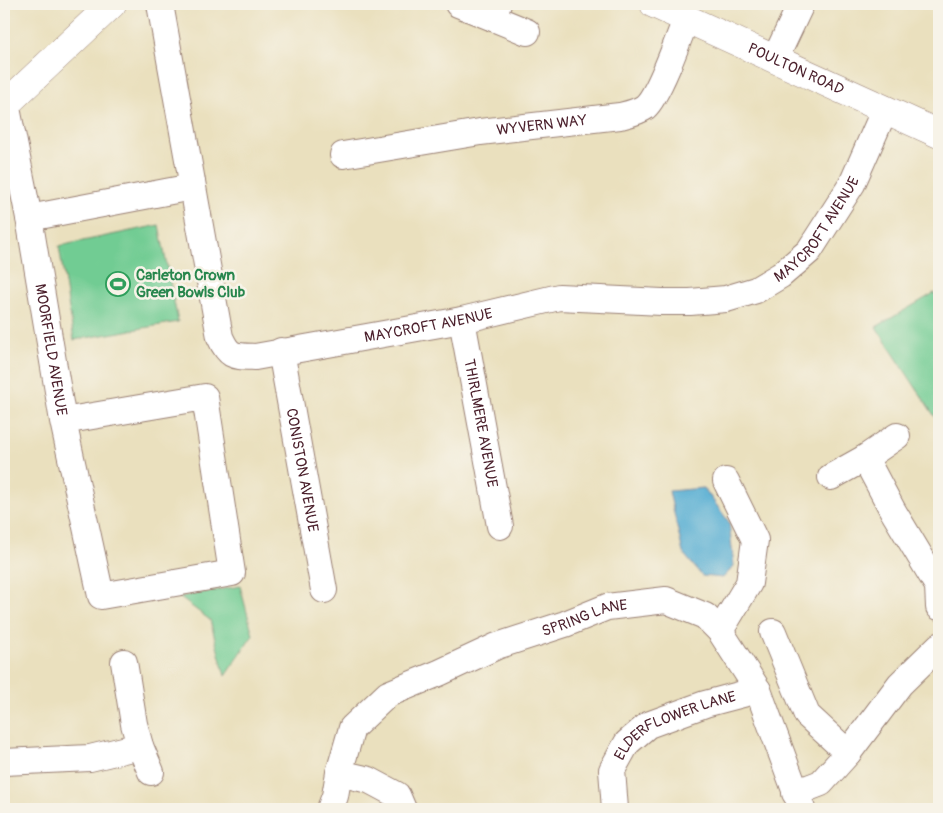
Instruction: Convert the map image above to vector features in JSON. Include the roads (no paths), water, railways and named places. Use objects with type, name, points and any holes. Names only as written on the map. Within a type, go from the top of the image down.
[{"type":"main road","points":[[5,105],[112,4]]},
{"type":"main road","name":"POULTON ROAD","points":[[654,4],[939,134]]},
{"type":"street","name":"MAYCROFT AVENUE","points":[[160,4],[220,337],[226,351],[237,356],[254,357],[462,320],[559,297],[690,302],[726,299],[756,290],[781,274],[809,251],[852,184],[885,109]]},
{"type":"street","points":[[458,4],[496,11],[527,32]]},
{"type":"street","points":[[775,59],[801,4]]},
{"type":"street","name":"WYVERN WAY","points":[[343,155],[480,132],[620,116],[633,112],[645,106],[656,90],[686,19]]},
{"type":"street","name":"MOORFIELD AVENUE","points":[[5,105],[29,218],[63,421],[101,596],[232,573],[205,396],[63,421]]},
{"type":"street","points":[[29,218],[192,186]]},
{"type":"street","name":"THIRLMERE AVENUE","points":[[462,320],[500,526]]},
{"type":"street","name":"CONISTON AVENUE","points":[[281,351],[324,590]]},
{"type":"street","points":[[831,477],[865,458],[897,436]]},
{"type":"street","points":[[865,458],[893,511],[938,586],[939,607]]},
{"type":"street","points":[[720,631],[749,583],[755,540],[726,481]]},
{"type":"street","name":"SPRING LANE","points":[[330,809],[352,728],[388,694],[497,646],[565,624],[607,607],[666,600],[705,616],[720,631],[758,690],[799,801]]},
{"type":"street","points":[[773,632],[807,715],[848,754]]},
{"type":"street","points":[[799,801],[821,783],[848,754],[900,684],[939,646]]},
{"type":"street","points":[[124,662],[134,724],[140,746],[151,772]]},
{"type":"street","name":"ELDERFLOWER LANE","points":[[615,809],[612,770],[627,743],[648,725],[705,704],[758,690]]},
{"type":"street","points":[[4,762],[90,758],[140,746]]},
{"type":"street","points":[[340,773],[369,780],[397,795],[403,809]]},
{"type":"water","points":[[704,488],[729,522],[734,566],[723,578],[702,576],[683,553],[669,491]]},
{"type":"place","name":"Carleton Crown Green Bowls Club","points":[[118,284]]}]
